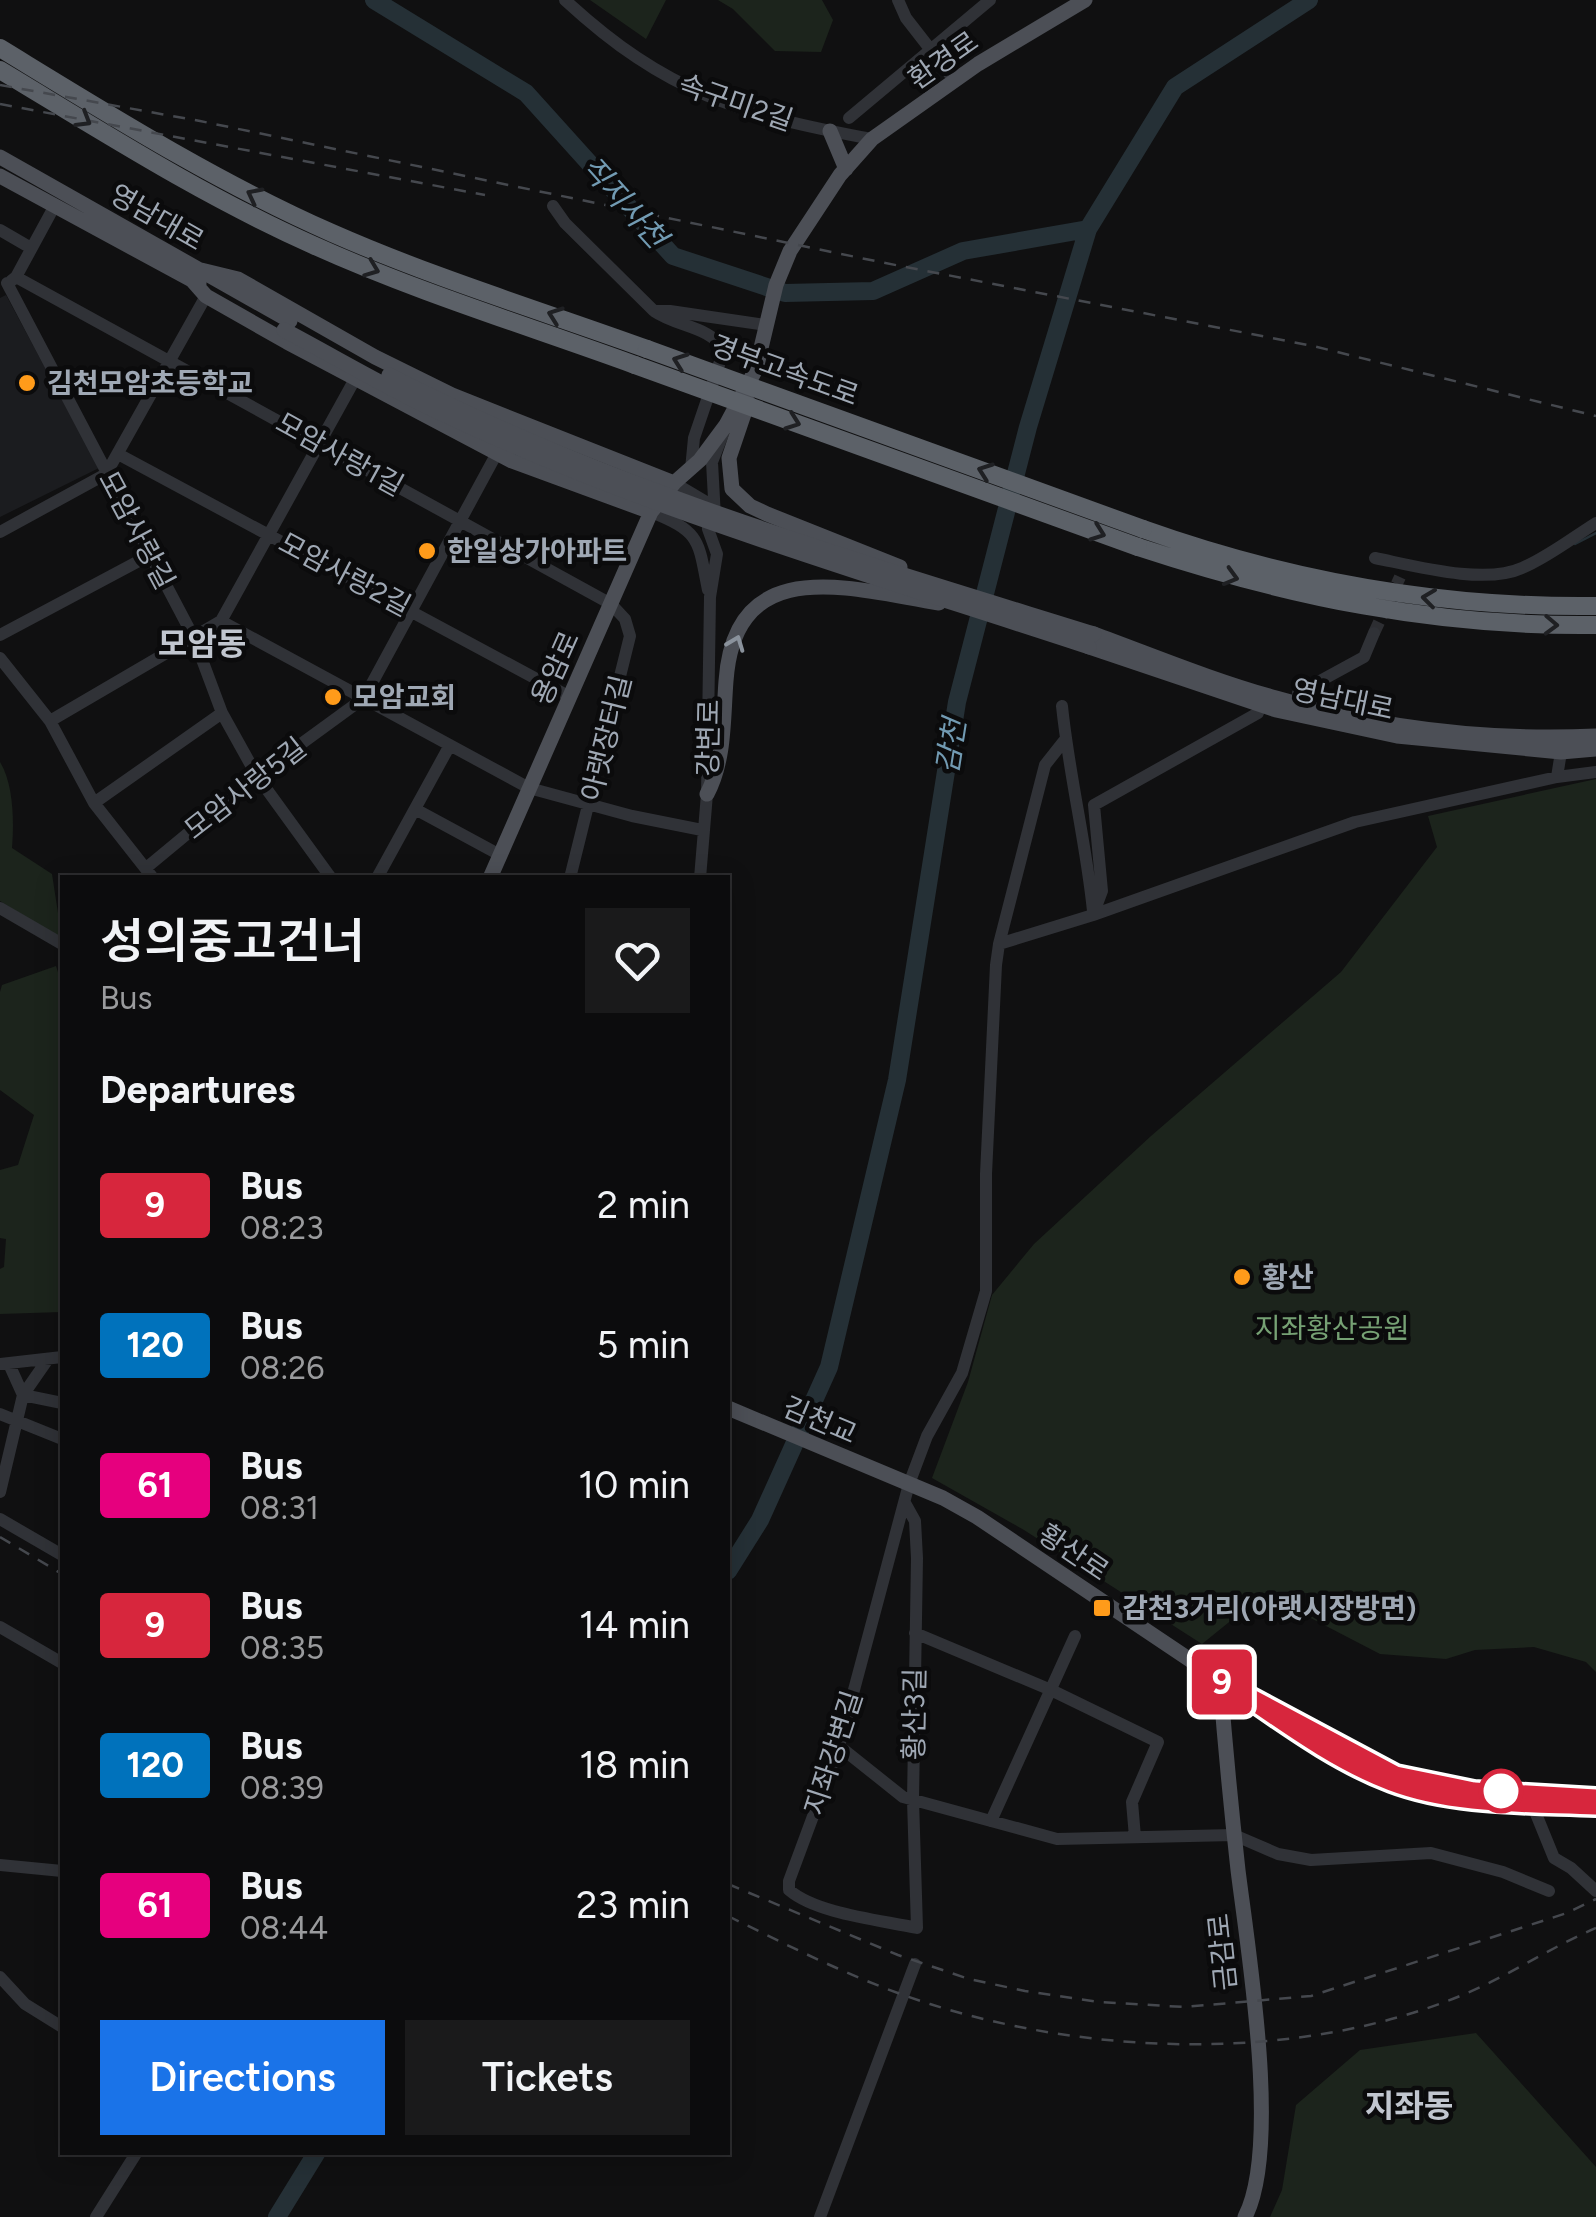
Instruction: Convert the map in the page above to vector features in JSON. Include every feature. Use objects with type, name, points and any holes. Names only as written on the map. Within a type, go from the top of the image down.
[{"type":"highway","name":"경부고속도로","points":[[0,48],[115,118],[280,209],[388,256],[647,349],[1256,584],[1376,610],[1455,620],[1596,625]]},
{"type":"highway","name":"경부고속도로","points":[[0,70],[168,173],[314,246],[376,272],[1140,538],[1321,581],[1469,602],[1596,606]]},
{"type":"main road","name":"환경로","points":[[767,322],[776,284],[790,252],[843,172],[872,139],[1019,38],[1086,0]]},
{"type":"main road","points":[[830,131],[843,172]]},
{"type":"main road","name":"영남대로","points":[[0,158],[430,408],[583,473],[762,538],[977,604]]},
{"type":"main road","name":"영남대로","points":[[0,176],[54,207],[196,275]]},
{"type":"main road","points":[[196,275],[206,296],[497,454],[651,512]]},
{"type":"main road","points":[[196,275],[238,279],[375,357],[452,394],[674,483],[692,469],[726,425],[756,369]]},
{"type":"main road","points":[[767,322],[754,387],[729,458],[732,489],[750,506],[977,604],[1091,641]]},
{"type":"main road","name":"용암로","points":[[491,875],[651,512],[674,483]]},
{"type":"main road","points":[[708,794],[719,768],[727,670],[744,623],[756,610],[798,587],[842,585],[977,604]]},
{"type":"main road","name":"영남대로","points":[[1091,641],[1273,698],[1339,714],[1476,734],[1596,736]]},
{"type":"main road","name":"영남대로","points":[[1091,641],[1276,710],[1330,722],[1397,736],[1560,752],[1596,749]]},
{"type":"main road","name":"김천교","points":[[730,1409],[893,1477]]},
{"type":"main road","name":"황산로","points":[[893,1477],[977,1517],[1220,1680]]},
{"type":"main road","name":"금감로","points":[[1220,1680],[1252,1990],[1260,2114],[1257,2173],[1245,2217]]},
{"type":"street","name":"속구미2길","points":[[564,0],[617,46],[679,84],[749,112],[872,139]]},
{"type":"street","points":[[898,0],[906,18],[955,81]]},
{"type":"street","points":[[849,118],[990,0]]},
{"type":"street","points":[[553,206],[565,223],[654,312],[671,323],[712,334],[724,350],[694,438],[692,469]]},
{"type":"street","points":[[8,282],[54,207]]},
{"type":"street","points":[[0,230],[31,248]]},
{"type":"street","name":"모암사랑1길","points":[[8,282],[170,361],[611,604]]},
{"type":"street","name":"모암사랑길","points":[[8,282],[194,638],[222,713],[258,776],[329,875]]},
{"type":"street","points":[[0,532],[106,474],[206,296]]},
{"type":"street","points":[[654,312],[767,322]]},
{"type":"street","points":[[50,721],[221,621],[355,379]]},
{"type":"street","points":[[717,554],[712,462],[726,425]]},
{"type":"street","name":"모암사랑2길","points":[[118,454],[570,697]]},
{"type":"street","name":"모암사랑5길","points":[[149,873],[258,776],[364,698],[497,454]]},
{"type":"street","name":"강변로","points":[[674,483],[706,502],[708,529],[717,554],[710,597],[708,794],[700,875]]},
{"type":"street","name":"강변로","points":[[651,512],[682,524],[692,534],[700,549],[710,597]]},
{"type":"street","points":[[1375,558],[1401,570],[1502,574],[1522,568],[1596,523]]},
{"type":"street","points":[[0,634],[152,554]]},
{"type":"street","name":"아랫장터길","points":[[571,875],[630,636],[629,626],[611,604]]},
{"type":"street","points":[[221,621],[529,788],[702,830]]},
{"type":"street","points":[[1298,693],[1364,657],[1374,633]]},
{"type":"street","points":[[0,658],[50,721],[94,803],[149,873]]},
{"type":"street","points":[[1062,706],[1064,741],[1078,804],[1093,915]]},
{"type":"street","points":[[94,803],[222,713]]},
{"type":"street","points":[[1093,915],[1102,891],[1094,805],[1258,713]]},
{"type":"street","name":"지좌강변길","points":[[917,1928],[842,1912],[797,1896],[789,1890],[789,1881],[839,1746],[910,1484],[927,1436],[962,1373],[986,1291],[990,1080],[999,944],[1045,765],[1064,741]]},
{"type":"street","points":[[379,875],[450,745]]},
{"type":"street","points":[[1557,777],[1560,752]]},
{"type":"street","points":[[999,944],[1093,915],[1355,822],[1557,777],[1596,772]]},
{"type":"street","points":[[415,809],[500,855]]},
{"type":"street","points":[[0,908],[60,943]]},
{"type":"street","points":[[55,1358],[5,1364],[24,1395],[60,1403]]},
{"type":"street","points":[[0,1492],[24,1395],[55,1358]]},
{"type":"street","points":[[0,1414],[60,1438]]},
{"type":"street","name":"황산3길","points":[[905,1503],[915,1521],[913,1800],[917,1928]]},
{"type":"street","points":[[0,1518],[60,1554]]},
{"type":"street","points":[[0,1627],[60,1662]]},
{"type":"street","points":[[915,1633],[1051,1690],[1158,1742],[1132,1802],[1135,1837]]},
{"type":"street","points":[[991,1821],[1076,1636]]},
{"type":"street","name":"황산로","points":[[1220,1680],[1396,1774],[1474,1790],[1596,1797]]},
{"type":"street","name":"황산로","points":[[1220,1680],[1311,1740],[1394,1784],[1474,1800],[1596,1807]]},
{"type":"street","points":[[839,1746],[903,1797],[1057,1838],[1234,1835],[1278,1854],[1311,1860],[1431,1853],[1502,1872],[1548,1891]]},
{"type":"street","points":[[1532,1804],[1554,1858],[1572,1868],[1596,1891]]},
{"type":"street","points":[[0,1865],[60,1871]]},
{"type":"street","points":[[820,2217],[915,1964]]},
{"type":"street","points":[[0,1977],[25,2004],[60,2025]]},
{"type":"street","points":[[96,2217],[135,2155]]},
{"type":"shaded area","name":"김천모암초등학교","points":[[6,295],[99,468],[0,517],[0,298]]},
{"type":"green space","points":[[590,0],[666,0],[646,39]]},
{"type":"green space","points":[[718,0],[822,0],[833,20],[821,52],[775,51],[733,9]]},
{"type":"green space","points":[[0,762],[10,793],[12,848],[52,874],[60,938],[0,901]]},
{"type":"green space","name":"지좌황산공원","points":[[1596,779],[1596,1672],[1586,1662],[1534,1647],[1475,1650],[1446,1659],[1380,1654],[1301,1613],[1310,1593],[1265,1593],[1202,1644],[1024,1530],[932,1478],[968,1382],[992,1295],[1034,1244],[1151,1136],[1341,972],[1437,847],[1428,816]]},
{"type":"green space","points":[[56,966],[60,979],[60,1312],[0,1314],[0,1269],[4,1267],[6,1239],[0,1238],[0,1170],[18,1165],[34,1115],[0,1090],[2,985]]},
{"type":"green space","points":[[1476,2033],[1596,2167],[1596,2217],[1270,2217],[1282,2190],[1296,2105],[1360,2050]]},
{"type":"waterway","name":"직지사천","points":[[374,0],[526,93],[673,256],[785,293],[873,291],[963,251],[1088,229]]},
{"type":"waterway","name":"감천","points":[[730,1568],[760,1520],[829,1367],[897,1080],[957,702],[1028,427],[1088,229],[1175,87],[1309,0]]},
{"type":"waterway","points":[[1575,544],[1596,533]]},
{"type":"waterway","name":"감천","points":[[277,2217],[315,2155]]},
{"type":"tunnel","points":[[1374,633],[1400,577]]},
{"type":"railway","points":[[0,85],[200,121],[880,262],[1313,346],[1596,416]]},
{"type":"railway","points":[[0,104],[485,195]]},
{"type":"railway","points":[[0,1537],[60,1573]]},
{"type":"railway","points":[[730,1885],[898,1955],[969,1979],[1099,2002],[1184,2007],[1311,1996],[1567,1913],[1596,1899]]},
{"type":"railway","points":[[730,1917],[852,1975],[930,2004],[1059,2034],[1127,2042],[1196,2044],[1332,2032],[1397,2017],[1460,1996],[1596,1928]]},
{"type":"bus line","name":"9","points":[[1596,1797],[1474,1790],[1396,1774],[1220,1680],[1311,1740],[1394,1784],[1474,1800],[1596,1807]]},
{"type":"place","name":"김천모암초등학교","points":[[27,383]]},
{"type":"place","name":"한일상가아파트","points":[[427,551]]},
{"type":"place","name":"모암교회","points":[[333,697]]},
{"type":"place","name":"황산","points":[[1242,1277]]},
{"type":"place","name":"감천3거리(아랫시장방면)","points":[[1102,1608]]},
{"type":"district","name":"모암동","points":[[202,644]]},
{"type":"district","name":"지좌동","points":[[1409,2106]]}]
